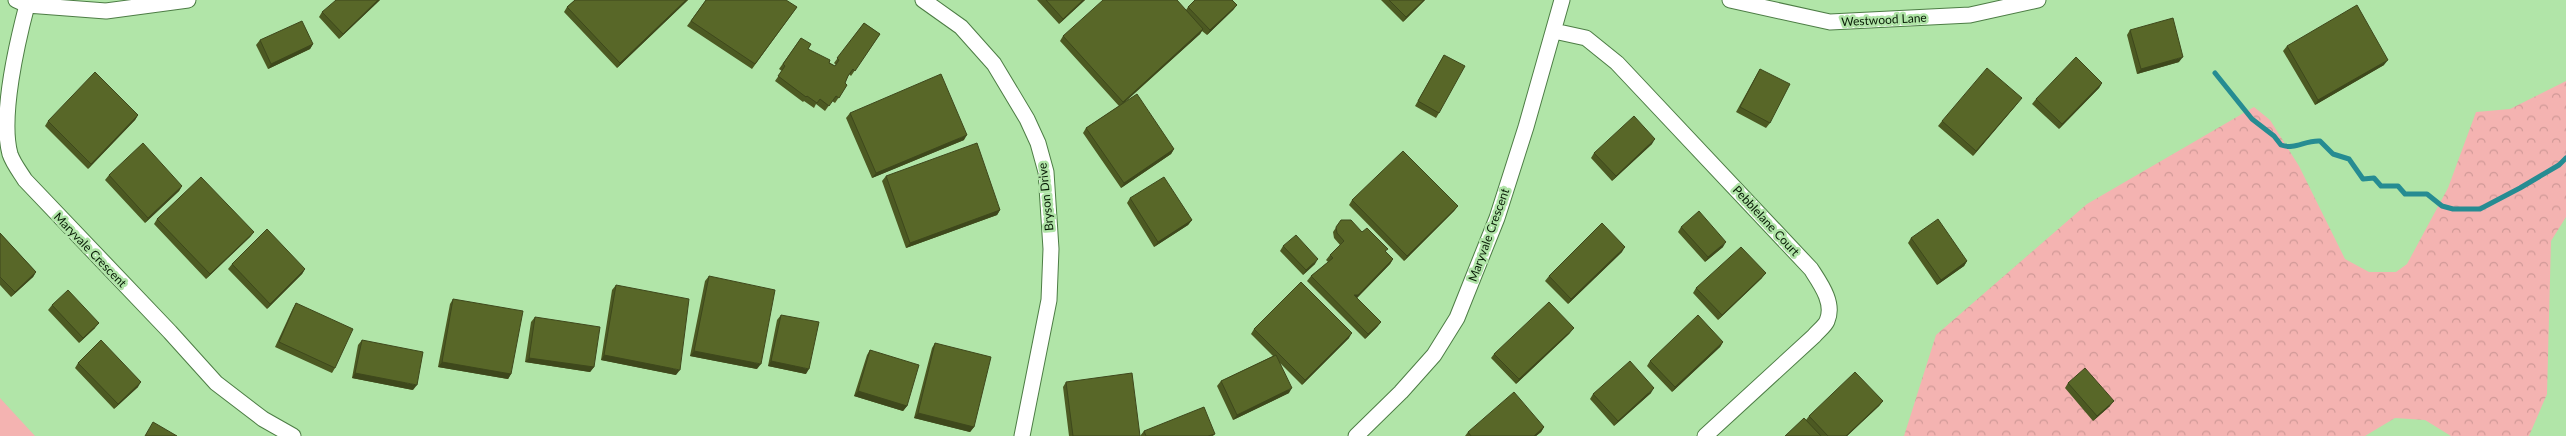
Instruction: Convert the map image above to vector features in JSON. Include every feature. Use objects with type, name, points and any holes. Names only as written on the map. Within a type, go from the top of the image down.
[{"type":"street","points":[[22,2],[106,11],[188,0]]},
{"type":"street","name":"Bryson Drive","points":[[923,0],[961,27],[994,64],[1022,111],[1038,143],[1046,172],[1051,249],[1050,300],[1022,436]]},
{"type":"street","name":"Maryvale Crescent","points":[[1356,436],[1401,392],[1434,355],[1457,318],[1497,218],[1562,0]]},
{"type":"street","name":"Westwood Lane","points":[[1730,0],[1830,22],[1970,15],[2031,1]]},
{"type":"street","name":"Maryvale Crescent","points":[[22,2],[10,76],[6,128],[9,153],[26,180],[216,383],[263,420],[293,436]]},
{"type":"street","name":"Pebblelane Court","points":[[1554,31],[1586,38],[1616,63],[1811,269],[1823,287],[1829,305],[1827,321],[1814,336],[1705,436]]},
{"type":"green space","points":[[2566,81],[2566,217],[2551,241],[2547,394],[2529,436],[2451,436],[2425,420],[2395,418],[2365,436],[1904,436],[1936,335],[2087,204],[2254,107],[2270,120],[2299,166],[2345,259],[2369,272],[2396,272],[2407,264],[2448,188],[2476,112],[2510,109]]},
{"type":"green space","points":[[0,398],[35,436],[0,436]]},
{"type":"building","points":[[336,0],[378,0],[343,34],[322,12]]},
{"type":"building","points":[[575,0],[686,0],[620,63],[567,7]]},
{"type":"building","points":[[706,0],[786,0],[797,7],[755,64],[691,21]]},
{"type":"building","points":[[1046,0],[1083,0],[1063,19]]},
{"type":"building","points":[[1103,0],[1177,0],[1203,29],[1123,102],[1063,36]]},
{"type":"building","points":[[1195,0],[1232,0],[1237,5],[1210,30],[1188,7]]},
{"type":"building","points":[[1389,0],[1424,0],[1406,17]]},
{"type":"building","points":[[2357,5],[2388,60],[2318,100],[2287,46]]},
{"type":"building","points":[[2173,18],[2183,57],[2141,69],[2130,30]]},
{"type":"building","points":[[302,21],[313,44],[271,64],[260,40]]},
{"type":"building","points":[[864,23],[880,34],[855,71],[853,69],[848,76],[845,83],[847,85],[839,98],[836,96],[829,106],[820,99],[817,103],[806,97],[778,76],[785,66],[783,64],[801,38],[811,44],[808,49],[830,60],[829,63],[835,66],[839,60],[837,58]]},
{"type":"building","points":[[1444,55],[1465,66],[1439,113],[1418,101]]},
{"type":"building","points":[[2076,57],[2102,83],[2062,124],[2036,99]]},
{"type":"building","points":[[1987,68],[2022,98],[1976,151],[1942,121]]},
{"type":"building","points":[[1760,69],[1790,84],[1770,123],[1740,107]]},
{"type":"building","points":[[95,72],[138,115],[91,164],[48,121]]},
{"type":"building","points":[[941,74],[967,135],[876,173],[850,113]]},
{"type":"building","points":[[1137,94],[1174,149],[1124,183],[1086,128]]},
{"type":"building","points":[[1634,116],[1655,139],[1616,176],[1594,153]]},
{"type":"building","points":[[143,143],[182,186],[148,218],[109,175]]},
{"type":"building","points":[[977,143],[1000,210],[910,243],[886,176]]},
{"type":"building","points":[[1403,151],[1458,206],[1407,256],[1352,200]]},
{"type":"building","points":[[201,177],[254,232],[210,274],[157,219]]},
{"type":"building","points":[[1164,177],[1192,220],[1158,242],[1130,198]]},
{"type":"building","points":[[1699,211],[1726,242],[1708,257],[1681,227]]},
{"type":"building","points":[[1938,219],[1967,261],[1941,280],[1911,238]]},
{"type":"building","points":[[1341,220],[1351,220],[1362,232],[1367,228],[1388,249],[1385,251],[1393,259],[1358,295],[1354,295],[1381,322],[1368,334],[1311,276],[1333,258],[1330,255],[1344,241],[1337,233],[1336,227]]},
{"type":"building","points":[[1602,223],[1625,247],[1571,299],[1549,276]]},
{"type":"building","points":[[267,229],[305,269],[270,304],[232,264]]},
{"type":"building","points":[[0,233],[36,272],[15,292],[0,277]]},
{"type":"building","points":[[1296,235],[1318,259],[1306,270],[1283,246]]},
{"type":"building","points":[[1741,247],[1766,273],[1722,315],[1696,288]]},
{"type":"building","points":[[709,276],[775,290],[761,364],[694,351]]},
{"type":"building","points":[[1301,282],[1352,333],[1305,380],[1254,329]]},
{"type":"building","points":[[616,285],[689,299],[680,370],[604,355]]},
{"type":"building","points":[[68,290],[99,323],[83,338],[52,305]]},
{"type":"building","points":[[453,299],[523,311],[511,374],[442,362]]},
{"type":"building","points":[[1549,302],[1574,328],[1519,379],[1494,354]]},
{"type":"building","points":[[296,303],[353,329],[335,368],[279,342]]},
{"type":"building","points":[[781,315],[819,322],[809,369],[771,361]]},
{"type":"building","points":[[1698,315],[1723,342],[1675,387],[1650,361]]},
{"type":"building","points":[[535,317],[600,327],[594,367],[529,358]]},
{"type":"building","points":[[101,340],[141,382],[118,404],[78,363]]},
{"type":"building","points":[[362,340],[423,352],[417,385],[355,373]]},
{"type":"building","points":[[935,343],[991,357],[974,427],[918,413]]},
{"type":"building","points":[[870,350],[919,365],[907,406],[858,391]]},
{"type":"building","points":[[1276,355],[1292,388],[1237,415],[1221,381]]},
{"type":"building","points":[[1630,361],[1654,388],[1618,421],[1593,394]]},
{"type":"building","points":[[2085,368],[2114,401],[2097,416],[2068,383]]},
{"type":"building","points":[[1855,372],[1883,401],[1846,436],[1828,436],[1809,416]]},
{"type":"building","points":[[1132,373],[1140,436],[1073,436],[1066,382]]},
{"type":"building","points":[[1514,392],[1544,427],[1534,436],[1471,436],[1468,432]]},
{"type":"building","points":[[1204,407],[1215,434],[1208,436],[1146,436],[1144,431]]},
{"type":"building","points":[[1804,418],[1821,436],[1785,436]]},
{"type":"building","points":[[153,422],[177,436],[145,436]]},
{"type":"waterway","points":[[2215,73],[2252,119],[2274,136],[2281,145],[2296,146],[2320,141],[2333,154],[2349,159],[2363,179],[2374,178],[2381,186],[2398,186],[2405,194],[2427,194],[2442,206],[2453,209],[2480,209],[2559,165],[2566,158]]}]
